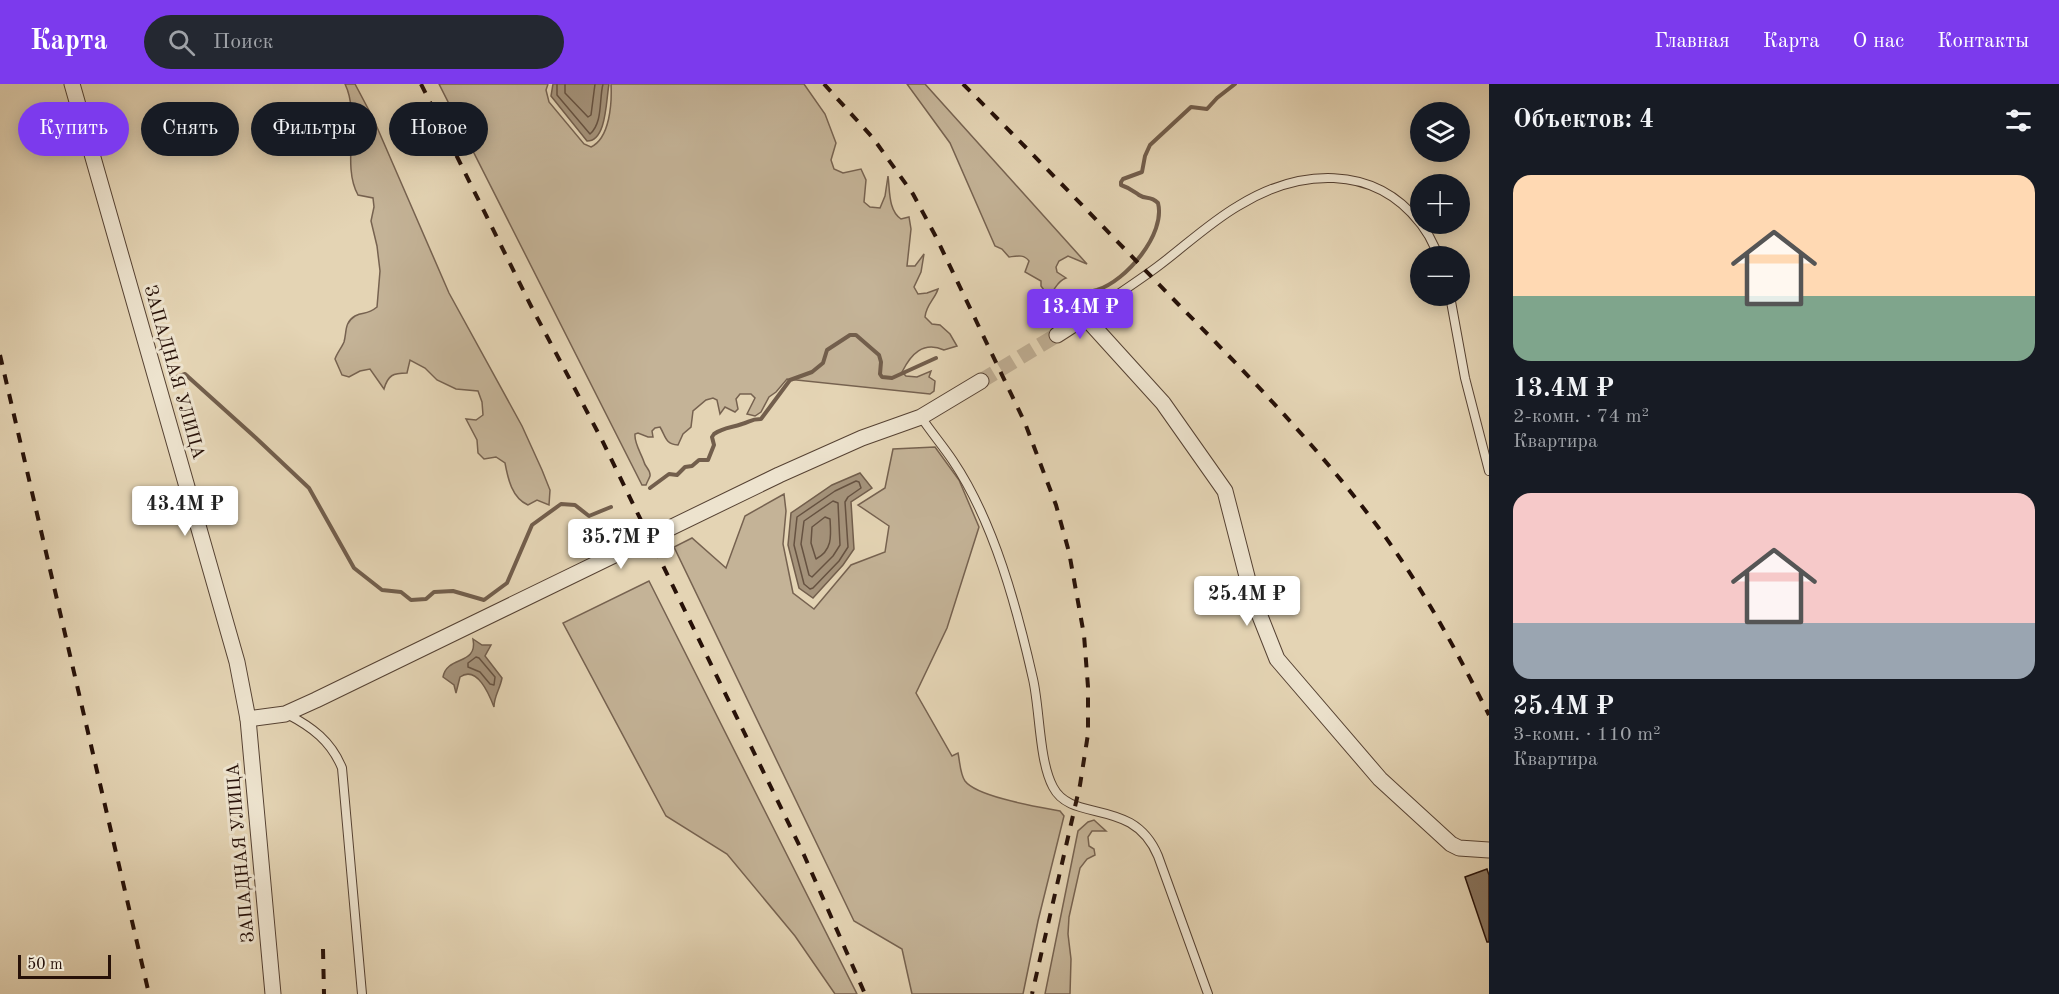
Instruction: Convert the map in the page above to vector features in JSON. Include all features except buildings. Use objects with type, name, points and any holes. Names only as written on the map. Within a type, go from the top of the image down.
[{"type":"street","name":"ЗАПАДНАЯ УЛИЦА","points":[[72,84],[230,633],[248,719],[273,994]]},
{"type":"street","points":[[1057,335],[1085,317],[1163,403],[1225,491],[1252,596],[1277,659],[1380,779],[1451,844],[1460,848],[1489,850]]},
{"type":"street","points":[[248,719],[285,714],[778,475],[886,428],[921,417],[981,381]]},
{"type":"lane","points":[[1085,317],[1156,267],[1225,214],[1248,200],[1284,185],[1336,178],[1366,183],[1390,194],[1410,211]]},
{"type":"lane","points":[[1452,306],[1469,397],[1489,471]]},
{"type":"lane","points":[[921,417],[954,461],[968,486],[1004,572],[1026,646],[1046,764],[1052,785],[1056,793],[1068,803],[1127,820],[1149,838],[1158,856],[1208,994]]},
{"type":"lane","points":[[285,714],[309,726],[319,734],[332,748],[342,768],[362,994]]},
{"type":"shaded area","points":[[345,84],[355,84],[365,102],[350,102]]},
{"type":"shaded area","points":[[439,84],[548,84],[546,90],[549,102],[584,144],[591,147],[602,136],[606,128],[610,110],[611,84],[804,84],[825,114],[836,143],[831,160],[834,169],[843,173],[861,169],[866,180],[864,202],[870,207],[880,208],[885,196],[888,176],[890,199],[894,210],[901,219],[909,217],[911,229],[907,266],[915,266],[924,254],[921,272],[914,287],[918,294],[938,289],[925,317],[932,324],[940,325],[950,334],[957,346],[944,350],[924,348],[909,360],[902,372],[906,376],[917,377],[931,371],[929,377],[935,381],[934,391],[930,394],[787,379],[769,397],[761,412],[755,416],[747,414],[755,398],[751,394],[740,394],[736,399],[738,409],[735,412],[725,407],[720,414],[717,400],[713,398],[706,400],[693,411],[691,427],[683,434],[678,445],[668,442],[660,427],[652,431],[653,437],[635,434],[650,474],[646,485],[642,485],[475,156],[488,156],[488,102],[448,102]]},
{"type":"shaded area","points":[[907,84],[925,84],[1087,264],[1068,256],[1059,261],[1056,267],[1057,272],[1066,278],[1059,282],[1042,301],[1031,307],[1044,290],[1041,281],[1025,272],[1029,261],[1025,257],[1009,257],[1002,249],[995,246],[950,143]]},
{"type":"shaded area","points":[[377,127],[449,293],[522,426],[550,490],[549,505],[537,500],[528,505],[523,502],[514,493],[505,463],[496,457],[484,459],[478,453],[477,440],[466,419],[476,420],[483,415],[478,391],[456,389],[437,380],[425,368],[410,360],[407,373],[392,376],[384,389],[370,369],[349,377],[342,375],[335,359],[344,342],[347,324],[355,316],[370,312],[377,307],[380,271],[371,221],[373,198],[358,195],[351,170],[351,156],[377,156]]},
{"type":"shaded area","points":[[935,447],[959,480],[979,527],[947,628],[916,693],[952,756],[958,753],[963,778],[972,787],[1009,800],[1060,811],[1064,816],[1023,994],[912,994],[902,949],[854,921],[674,547],[692,538],[726,568],[745,516],[784,494],[786,511],[783,544],[793,593],[814,609],[851,565],[885,552],[889,526],[858,505],[885,488],[893,449]]},
{"type":"shaded area","points":[[649,581],[857,994],[835,994],[795,936],[727,854],[666,816],[563,623]]},
{"type":"shaded area","points":[[1094,820],[1106,831],[1092,831],[1088,837],[1089,846],[1094,849],[1095,855],[1087,859],[1080,868],[1069,917],[1070,994],[1045,994],[1078,831]]},
{"type":"water","points":[[553,84],[609,84],[602,127],[594,139],[587,141],[551,96]]},
{"type":"water","points":[[860,473],[872,488],[851,502],[854,549],[843,565],[813,598],[799,588],[788,545],[791,513],[832,485]]},
{"type":"water","points":[[473,639],[482,645],[491,645],[485,656],[502,678],[494,707],[486,689],[472,675],[466,674],[460,677],[456,693],[454,685],[443,677],[450,666],[471,653]]},
{"type":"waterway","points":[[1056,299],[1097,290],[1108,285],[1120,277],[1141,255],[1156,228],[1159,215],[1158,203],[1121,185],[1121,182],[1123,179],[1142,172],[1150,145],[1191,107],[1207,109],[1235,84]]},
{"type":"waterway","points":[[650,488],[669,474],[677,475],[685,467],[692,466],[699,460],[708,460],[714,445],[712,437],[714,434],[761,419],[790,380],[812,372],[823,363],[827,350],[850,335],[856,335],[879,355],[882,377],[892,378],[936,358]]},
{"type":"waterway","points":[[174,378],[185,374],[309,488],[354,568],[382,590],[401,592],[411,600],[426,599],[434,592],[453,591],[484,600],[507,583],[532,525],[561,504],[575,505],[589,516],[611,507]]},
{"type":"tunnel","points":[[981,381],[1057,335]]},
{"type":"railway","points":[[421,84],[532,308],[602,440],[804,855],[865,994]]},
{"type":"railway","points":[[824,84],[873,138],[913,194],[936,237],[1025,423],[1056,505],[1069,552],[1084,635],[1088,687],[1088,734],[1080,785],[1032,994]]},
{"type":"railway","points":[[963,84],[1231,358],[1355,497],[1394,549],[1424,595],[1489,715]]},
{"type":"railway","points":[[0,355],[149,994]]},
{"type":"railway","points":[[323,949],[324,994]]}]
